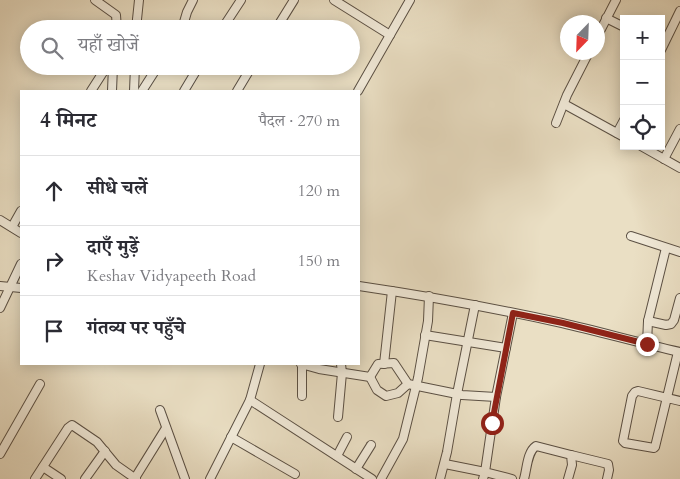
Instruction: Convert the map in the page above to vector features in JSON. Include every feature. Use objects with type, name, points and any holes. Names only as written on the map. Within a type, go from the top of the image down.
[{"type":"street","points":[[95,0],[116,15],[116,20]]},
{"type":"street","points":[[137,20],[139,0]]},
{"type":"street","points":[[185,20],[193,0]]},
{"type":"street","points":[[228,20],[241,0]]},
{"type":"street","points":[[282,20],[294,0]]},
{"type":"street","points":[[334,0],[390,35]]},
{"type":"street","points":[[359,90],[410,0]]},
{"type":"street","points":[[616,0],[606,18],[620,25]]},
{"type":"street","points":[[665,42],[680,11]]},
{"type":"street","points":[[556,123],[585,60]]},
{"type":"street","points":[[92,90],[101,75]]},
{"type":"street","points":[[112,90],[113,75]]},
{"type":"street","points":[[134,90],[135,75]]},
{"type":"street","points":[[143,90],[152,75]]},
{"type":"street","points":[[185,90],[194,75]]},
{"type":"street","points":[[238,90],[247,75]]},
{"type":"street","points":[[564,104],[620,135]]},
{"type":"street","points":[[664,159],[680,129]]},
{"type":"street","points":[[647,150],[680,168]]},
{"type":"street","points":[[12,227],[20,213]]},
{"type":"street","points":[[0,220],[20,232]]},
{"type":"street","points":[[631,236],[680,252]]},
{"type":"street","points":[[647,344],[648,321],[666,248]]},
{"type":"street","points":[[0,308],[20,266]]},
{"type":"street","points":[[0,286],[20,288]]},
{"type":"street","points":[[360,286],[429,296],[563,323],[679,352],[667,398],[654,448],[624,443],[622,439],[634,393],[638,391],[667,398],[680,401]]},
{"type":"street","points":[[384,364],[392,291]]},
{"type":"street","points":[[381,479],[402,439],[412,384],[425,334],[429,296]]},
{"type":"street","points":[[648,321],[666,326],[671,324],[674,320],[680,298]]},
{"type":"street","points":[[440,479],[445,464],[474,305]]},
{"type":"street","points":[[484,476],[496,397],[513,313]]},
{"type":"street","points":[[425,334],[506,348]]},
{"type":"street","points":[[370,376],[378,364],[394,363],[412,384],[457,394],[496,397]]},
{"type":"street","points":[[210,479],[250,400],[260,365]]},
{"type":"street","points":[[302,365],[302,396]]},
{"type":"street","points":[[307,365],[370,376]]},
{"type":"street","points":[[338,417],[341,365]]},
{"type":"street","points":[[370,376],[376,390],[386,396],[398,393],[412,384]]},
{"type":"street","points":[[0,454],[40,384]]},
{"type":"street","points":[[250,400],[372,479]]},
{"type":"street","points":[[160,410],[185,479]]},
{"type":"street","points":[[35,479],[68,428],[72,425],[98,442],[116,465],[135,479],[166,428]]},
{"type":"street","points":[[232,437],[295,474]]},
{"type":"street","points":[[337,456],[347,437]]},
{"type":"street","points":[[356,469],[370,445]]},
{"type":"street","points":[[524,479],[529,455],[532,448],[536,446],[608,464],[610,467],[607,479]]},
{"type":"street","points":[[85,479],[105,451]]},
{"type":"street","points":[[568,479],[572,465],[571,455]]},
{"type":"street","points":[[445,464],[484,476],[512,479]]},
{"type":"street","points":[[43,467],[62,479]]},
{"type":"route","points":[[492,423],[513,313],[563,323],[647,344]]}]
